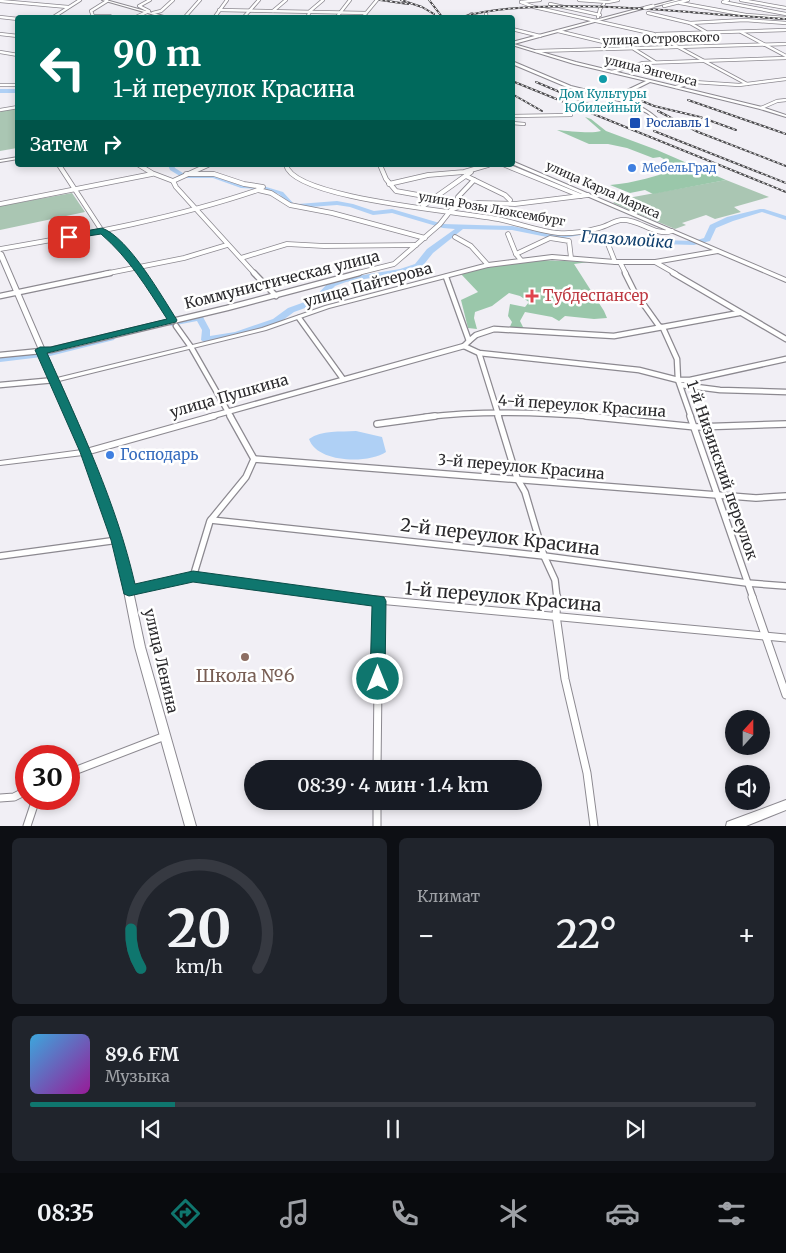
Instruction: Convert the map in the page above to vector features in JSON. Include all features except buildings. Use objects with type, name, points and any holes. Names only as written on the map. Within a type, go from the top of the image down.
[{"type":"main road","points":[[105,1],[158,15]]},
{"type":"main road","points":[[515,42],[645,8],[679,1]]},
{"type":"main road","name":"улица Энгельса","points":[[515,44],[612,72],[761,108],[786,116]]},
{"type":"main road","points":[[515,63],[570,87],[619,100],[646,111],[656,119]]},
{"type":"main road","points":[[619,100],[626,98],[628,91],[651,81]]},
{"type":"main road","points":[[0,161],[15,158]]},
{"type":"main road","name":"улица Карла Маркса","points":[[515,163],[718,251]]},
{"type":"main road","name":"улица Ленина","points":[[0,251],[42,353],[86,452],[118,540],[140,647],[191,826]]},
{"type":"main road","points":[[718,251],[786,280]]},
{"type":"main road","name":"улица Пайтерова","points":[[55,380],[256,331],[327,307],[488,265],[521,260],[571,258],[618,262],[655,262],[718,251]]},
{"type":"main road","name":"улица Пушкина","points":[[0,463],[86,452]]},
{"type":"main road","points":[[731,826],[786,805]]},
{"type":"street","points":[[25,3],[37,0]]},
{"type":"street","points":[[56,15],[80,0]]},
{"type":"street","points":[[140,15],[149,11],[139,6],[150,0]]},
{"type":"street","points":[[154,14],[161,11],[173,0]]},
{"type":"street","points":[[187,15],[200,0]]},
{"type":"street","points":[[216,15],[227,0]]},
{"type":"street","points":[[245,15],[259,0]]},
{"type":"street","points":[[272,11],[286,0]]},
{"type":"street","points":[[308,15],[322,0]]},
{"type":"street","points":[[338,15],[350,0]]},
{"type":"street","points":[[219,10],[366,13],[377,0]]},
{"type":"street","points":[[540,0],[521,2],[534,7],[654,34],[747,84]]},
{"type":"street","points":[[579,0],[618,0]]},
{"type":"street","points":[[606,0],[613,1]]},
{"type":"street","points":[[664,6],[688,0]]},
{"type":"street","points":[[728,0],[723,2],[786,14]]},
{"type":"street","points":[[741,0],[786,8]]},
{"type":"street","points":[[0,1],[68,7]]},
{"type":"street","points":[[92,15],[91,11],[105,1]]},
{"type":"street","points":[[679,1],[751,15],[786,18]]},
{"type":"street","points":[[550,4],[600,15]]},
{"type":"street","points":[[598,21],[596,19],[600,15],[600,9],[604,4]]},
{"type":"street","points":[[648,13],[690,23],[707,32]]},
{"type":"street","points":[[0,17],[15,19]]},
{"type":"street","points":[[690,23],[745,20],[786,23]]},
{"type":"street","points":[[515,30],[540,36]]},
{"type":"street","points":[[654,34],[786,30]]},
{"type":"street","points":[[558,31],[633,49],[656,63]]},
{"type":"street","points":[[740,32],[786,57]]},
{"type":"street","points":[[0,34],[15,35]]},
{"type":"street","name":"улица Островского","points":[[536,51],[786,44]]},
{"type":"street","points":[[0,52],[15,54]]},
{"type":"street","points":[[612,72],[631,65],[786,57]]},
{"type":"street","points":[[676,87],[694,82],[747,84],[786,79]]},
{"type":"street","points":[[0,85],[15,85]]},
{"type":"street","points":[[761,108],[777,101],[786,100]]},
{"type":"street","points":[[0,110],[15,108]]},
{"type":"street","points":[[515,116],[572,115]]},
{"type":"street","points":[[515,123],[524,124]]},
{"type":"street","points":[[60,167],[102,231],[119,245],[139,268],[172,320]]},
{"type":"street","points":[[142,167],[152,174],[173,180],[194,208],[276,296]]},
{"type":"street","points":[[173,180],[203,167]]},
{"type":"street","name":"улица Розы Люксембург","points":[[286,167],[295,178],[332,193],[352,198],[423,206],[498,219],[559,233],[599,228],[625,220],[666,233],[672,231]]},
{"type":"street","points":[[381,167],[396,191],[435,198]]},
{"type":"street","points":[[390,184],[428,175],[464,172],[482,167]]},
{"type":"street","name":"улица Карла Маркса","points":[[510,167],[580,196]]},
{"type":"street","points":[[423,206],[474,170]]},
{"type":"street","points":[[0,204],[152,174]]},
{"type":"street","points":[[186,174],[214,174],[271,193],[290,205],[332,213],[425,238]]},
{"type":"street","points":[[466,176],[505,195],[510,200]]},
{"type":"street","name":"Коммунистическая улица","points":[[456,207],[458,197],[474,180]]},
{"type":"street","points":[[0,251],[102,231],[232,199],[260,189]]},
{"type":"street","name":"Коммунистическая улица","points":[[0,355],[42,353],[276,296],[394,264],[425,238],[456,207],[478,202],[513,204],[568,200],[588,195]]},
{"type":"street","points":[[508,234],[516,254],[521,260]]},
{"type":"street","points":[[455,237],[471,246],[488,265]]},
{"type":"street","points":[[516,254],[550,238],[568,241],[571,258]]},
{"type":"street","name":"1-й Низинский переулок","points":[[606,239],[634,290],[659,326],[663,328],[677,360],[679,382],[696,428],[764,636],[786,695]]},
{"type":"street","points":[[241,258],[287,244],[324,246],[416,244]]},
{"type":"street","points":[[0,296],[184,258],[227,245]]},
{"type":"street","points":[[655,262],[786,339]]},
{"type":"street","points":[[446,277],[468,341]]},
{"type":"street","points":[[739,313],[614,336],[494,330],[476,335],[464,346],[479,353],[639,370],[701,390],[786,392]]},
{"type":"street","points":[[299,318],[343,379]]},
{"type":"street","points":[[176,326],[228,411],[254,459],[251,471],[242,486],[230,496],[211,520],[193,576]]},
{"type":"street","name":"улица Пушкина","points":[[86,452],[464,346]]},
{"type":"street","points":[[479,353],[517,478],[525,492],[544,556],[555,580],[558,604],[556,615],[565,679],[587,773],[594,826]]},
{"type":"street","points":[[679,382],[786,359]]},
{"type":"street","name":"улица Пайтерова","points":[[0,385],[55,380]]},
{"type":"street","name":"4-й переулок Красина","points":[[377,424],[451,414],[497,411],[543,412],[696,428],[786,424]]},
{"type":"street","name":"3-й переулок Красина","points":[[254,459],[756,498],[786,496]]},
{"type":"street","name":"2-й переулок Красина","points":[[211,520],[544,556],[747,583],[786,586]]},
{"type":"street","points":[[0,556],[118,540]]},
{"type":"street","name":"1-й переулок Красина","points":[[129,590],[193,576],[379,601],[556,615],[786,638]]},
{"type":"street","points":[[377,760],[379,601]]},
{"type":"street","points":[[80,769],[164,736]]},
{"type":"street","points":[[0,798],[15,796]]},
{"type":"street","points":[[27,826],[32,810]]},
{"type":"street","points":[[377,810],[377,826]]},
{"type":"green space","points":[[15,108],[15,148],[0,151],[0,110]]},
{"type":"green space","points":[[585,117],[591,119],[606,131],[657,150],[726,180],[653,194],[645,190],[630,193],[610,185],[646,179],[680,168],[660,157],[653,158],[627,148],[608,144],[589,144],[557,130],[601,131]]},
{"type":"green space","points":[[726,180],[769,197],[734,207],[741,212],[715,219],[706,215],[682,223],[686,225],[675,229],[613,203],[617,200]]},
{"type":"green space","points":[[72,193],[85,212],[0,230],[0,206]]},
{"type":"green space","name":"Тубдеспансер","points":[[539,260],[589,262],[574,264],[607,318],[594,319],[565,316],[559,321],[552,317],[525,312],[520,321],[524,329],[509,329],[512,322],[508,316],[510,304],[525,307],[529,302],[520,296],[509,293],[492,306],[475,312],[474,318],[477,329],[468,328],[461,300],[478,292],[461,274],[504,263]]},
{"type":"water","points":[[356,431],[382,437],[386,452],[368,458],[344,459],[332,457],[314,447],[309,439],[325,433]]},
{"type":"waterway","points":[[0,91],[15,91]]},
{"type":"waterway","points":[[146,167],[150,170]]},
{"type":"waterway","name":"Глазомойка","points":[[172,167],[185,177],[214,176],[241,186],[261,187],[281,193],[291,204],[297,206],[337,203],[351,205],[373,213],[392,211],[443,226],[512,228],[557,237],[587,232],[628,241],[694,243],[707,239],[713,227],[730,219],[762,210],[786,218]]},
{"type":"waterway","name":"Глазомойка","points":[[171,323],[194,318],[200,319],[206,330],[205,340],[237,334],[276,321],[291,310],[316,301],[332,284],[418,266],[430,251],[460,228]]},
{"type":"waterway","name":"Глазомойка","points":[[0,359],[50,353],[111,338]]},
{"type":"railway","points":[[380,0],[408,4]]},
{"type":"railway","points":[[401,0],[422,7],[434,14]]},
{"type":"railway","points":[[429,0],[441,15]]},
{"type":"railway","points":[[470,15],[509,9],[572,6],[636,8],[786,19]]},
{"type":"railway","points":[[515,82],[786,192]]},
{"type":"railway","points":[[536,82],[598,108]]},
{"type":"railway","points":[[515,96],[542,111]]},
{"type":"railway","points":[[637,99],[654,106],[700,117],[736,130]]},
{"type":"railway","points":[[688,100],[786,134]]},
{"type":"railway","points":[[658,111],[698,132],[786,166]]},
{"type":"railway","points":[[654,131],[786,183]]},
{"type":"place","name":"Дом Культуры Юбилейный","points":[[603,79]]},
{"type":"place","name":"Рославль 1","points":[[635,123]]},
{"type":"place","name":"МебельГрад","points":[[632,168]]},
{"type":"place","name":"Тубдеспансер","points":[[532,296]]},
{"type":"place","name":"Господарь","points":[[110,455]]},
{"type":"place","name":"Школа №6","points":[[245,657]]},
{"type":"route","points":[[69,237],[102,231],[119,245],[139,268],[172,320],[51,350],[40,350],[86,452],[118,540],[129,590],[193,576],[379,601],[378,679]]}]
